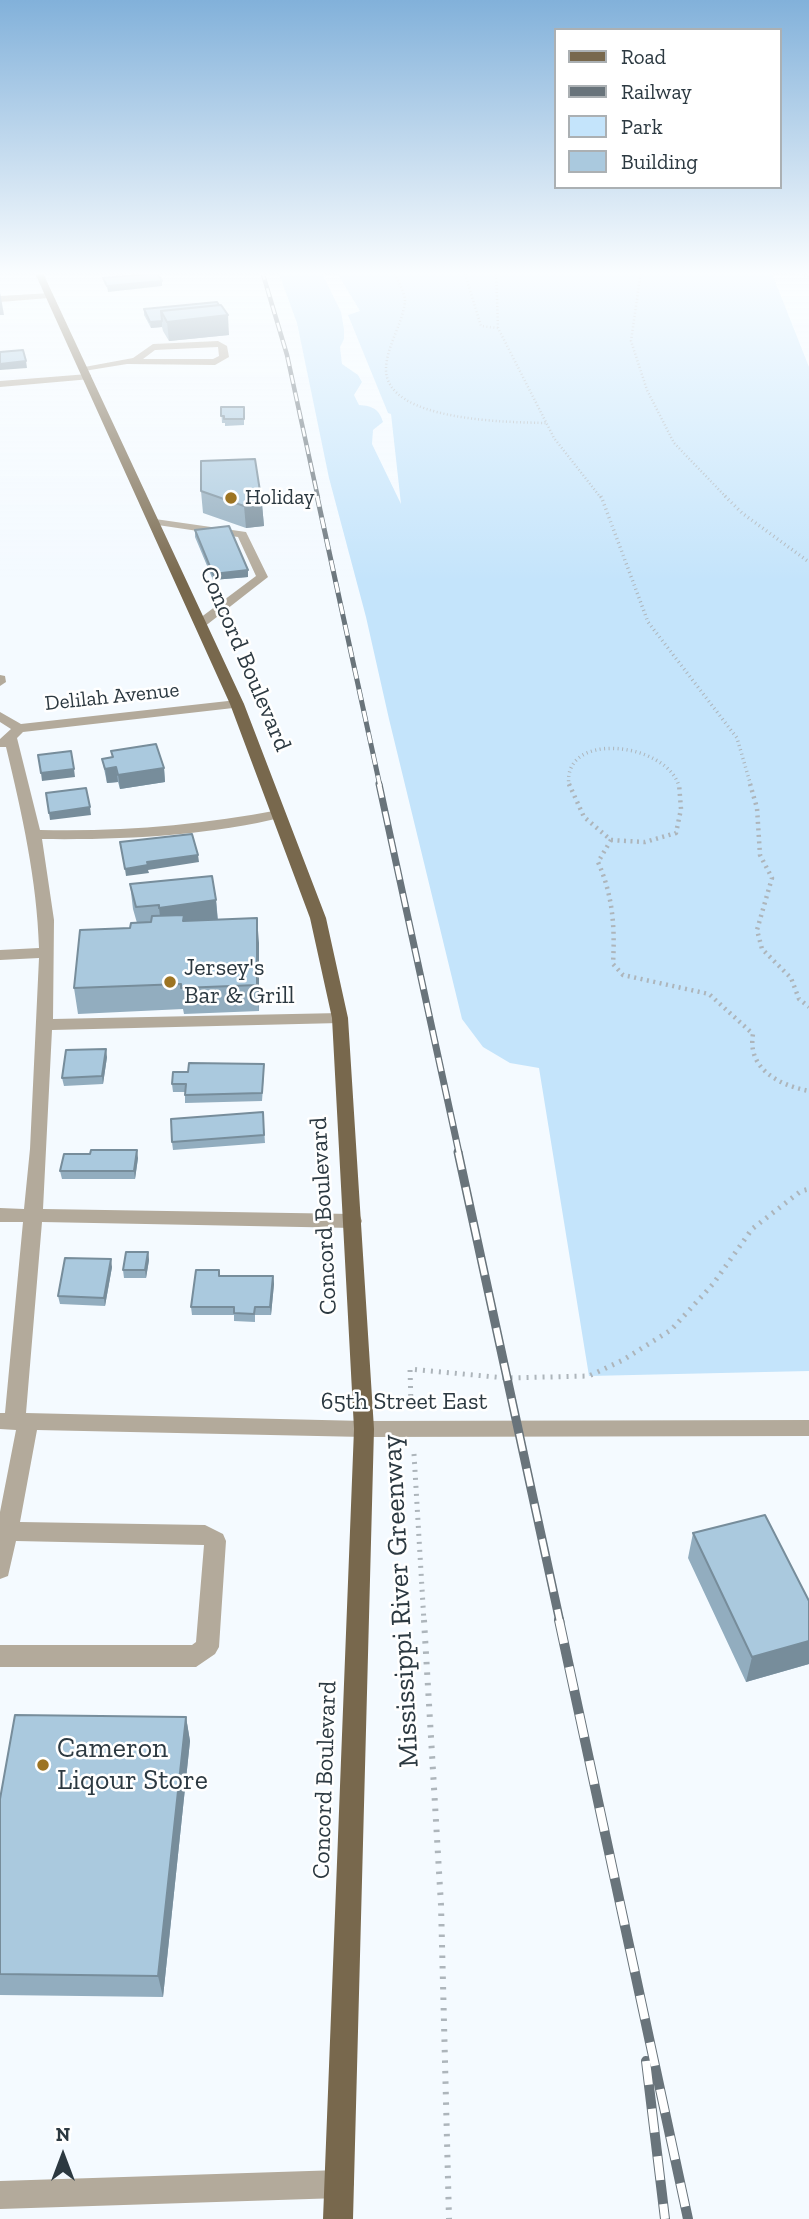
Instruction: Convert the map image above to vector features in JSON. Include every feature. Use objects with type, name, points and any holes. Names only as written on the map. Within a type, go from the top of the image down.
[{"type":"main road","name":"Concord Boulevard","points":[[87,375],[237,704],[318,918],[341,1018],[364,1429],[338,2219]]},
{"type":"street","points":[[0,384],[68,375]]},
{"type":"street","points":[[155,522],[242,534],[262,577],[200,624]]},
{"type":"street","name":"Delilah Avenue","points":[[10,737],[237,704]]},
{"type":"street","points":[[0,716],[10,737],[34,834],[46,920],[47,953],[39,1149],[31,1215],[7,1531],[0,1569]]},
{"type":"street","points":[[34,834],[86,836],[146,833],[215,826],[279,814]]},
{"type":"street","points":[[0,956],[47,953]]},
{"type":"street","points":[[45,1025],[341,1018]]},
{"type":"street","points":[[0,1215],[353,1221]]},
{"type":"street","name":"65th Street East","points":[[14,1421],[364,1429],[809,1426]]},
{"type":"street","points":[[0,1656],[196,1656],[207,1647],[215,1541],[205,1534],[7,1531]]},
{"type":"street","points":[[0,2195],[340,2184]]},
{"type":"path","points":[[387,375],[388,383],[407,400],[433,410],[482,419],[546,423]]},
{"type":"path","points":[[522,375],[554,438],[600,494],[648,622],[732,730],[745,763],[757,808],[760,855],[772,878],[757,930],[762,949],[791,978],[799,999],[809,1007]]},
{"type":"path","points":[[642,375],[674,443],[742,513],[809,562]]},
{"type":"path","points":[[603,750],[645,752],[665,762],[678,783],[681,817],[677,833],[658,842],[642,844],[611,840],[589,826],[583,818],[568,780],[572,764],[583,755],[603,750]]},
{"type":"path","points":[[611,840],[598,862],[610,886],[616,917],[613,964],[623,975],[709,994],[753,1034],[752,1053],[767,1075],[795,1089],[809,1091]]},
{"type":"path","name":"Mississippi River Greenway","points":[[449,2219],[441,1905],[410,1369],[506,1378],[589,1376],[601,1371],[671,1330],[713,1284],[752,1229],[801,1191],[809,1189]]},
{"type":"green space","points":[[308,375],[358,375],[362,382],[354,395],[359,405],[375,409],[380,414],[383,422],[373,430],[372,444],[401,504],[391,414],[388,413],[372,375],[809,375],[809,1371],[589,1376],[539,1068],[510,1063],[483,1047],[462,1019],[366,617],[329,478]]},
{"type":"building","points":[[221,407],[244,407],[244,419],[224,419],[224,416],[221,416]]},
{"type":"building","points":[[255,459],[262,504],[244,506],[201,491],[201,461]]},
{"type":"building","name":"Holiday","points":[[229,526],[248,570],[213,574],[195,530]]},
{"type":"building","points":[[156,744],[164,768],[118,775],[116,767],[105,769],[102,759],[113,757],[111,751]]},
{"type":"building","points":[[71,751],[74,769],[41,773],[38,755]]},
{"type":"building","points":[[86,788],[90,807],[49,813],[46,793]]},
{"type":"building","points":[[192,834],[198,855],[147,862],[148,865],[125,869],[120,842]]},
{"type":"building","points":[[212,876],[216,900],[159,908],[159,905],[136,907],[130,884]]},
{"type":"building","points":[[184,915],[183,921],[257,918],[257,985],[181,988],[181,984],[74,988],[80,930],[130,928],[131,923],[151,922],[152,916]]},
{"type":"building","points":[[106,1049],[102,1076],[62,1078],[66,1050]]},
{"type":"building","points":[[189,1063],[264,1064],[262,1093],[185,1095],[186,1084],[172,1084],[173,1072],[188,1072]]},
{"type":"building","points":[[263,1112],[264,1135],[172,1142],[171,1119]]},
{"type":"building","points":[[91,1150],[137,1150],[134,1171],[60,1171],[64,1154],[90,1154]]},
{"type":"building","points":[[126,1252],[148,1252],[145,1270],[123,1270]]},
{"type":"building","points":[[65,1258],[111,1259],[104,1298],[58,1296]]},
{"type":"building","points":[[196,1270],[219,1270],[219,1276],[273,1276],[270,1307],[255,1307],[254,1314],[234,1313],[234,1307],[191,1307]]},
{"type":"building","points":[[765,1515],[809,1601],[809,1641],[752,1657],[693,1533]]},
{"type":"building","points":[[15,1715],[186,1717],[158,1976],[0,1974],[0,1799]]},
{"type":"railway","points":[[291,375],[318,498]]},
{"type":"railway","points":[[317,496],[380,786]]},
{"type":"railway","points":[[379,784],[459,1153]]},
{"type":"railway","points":[[458,1152],[560,1622]]},
{"type":"railway","points":[[559,1620],[688,2219]]},
{"type":"railway","points":[[646,2061],[665,2219]]},
{"type":"place","name":"Holiday","points":[[231,498]]},
{"type":"place","name":"Jersey's Bar & Grill","points":[[170,982]]},
{"type":"place","name":"Cameron Liqour Store","points":[[43,1765]]}]
